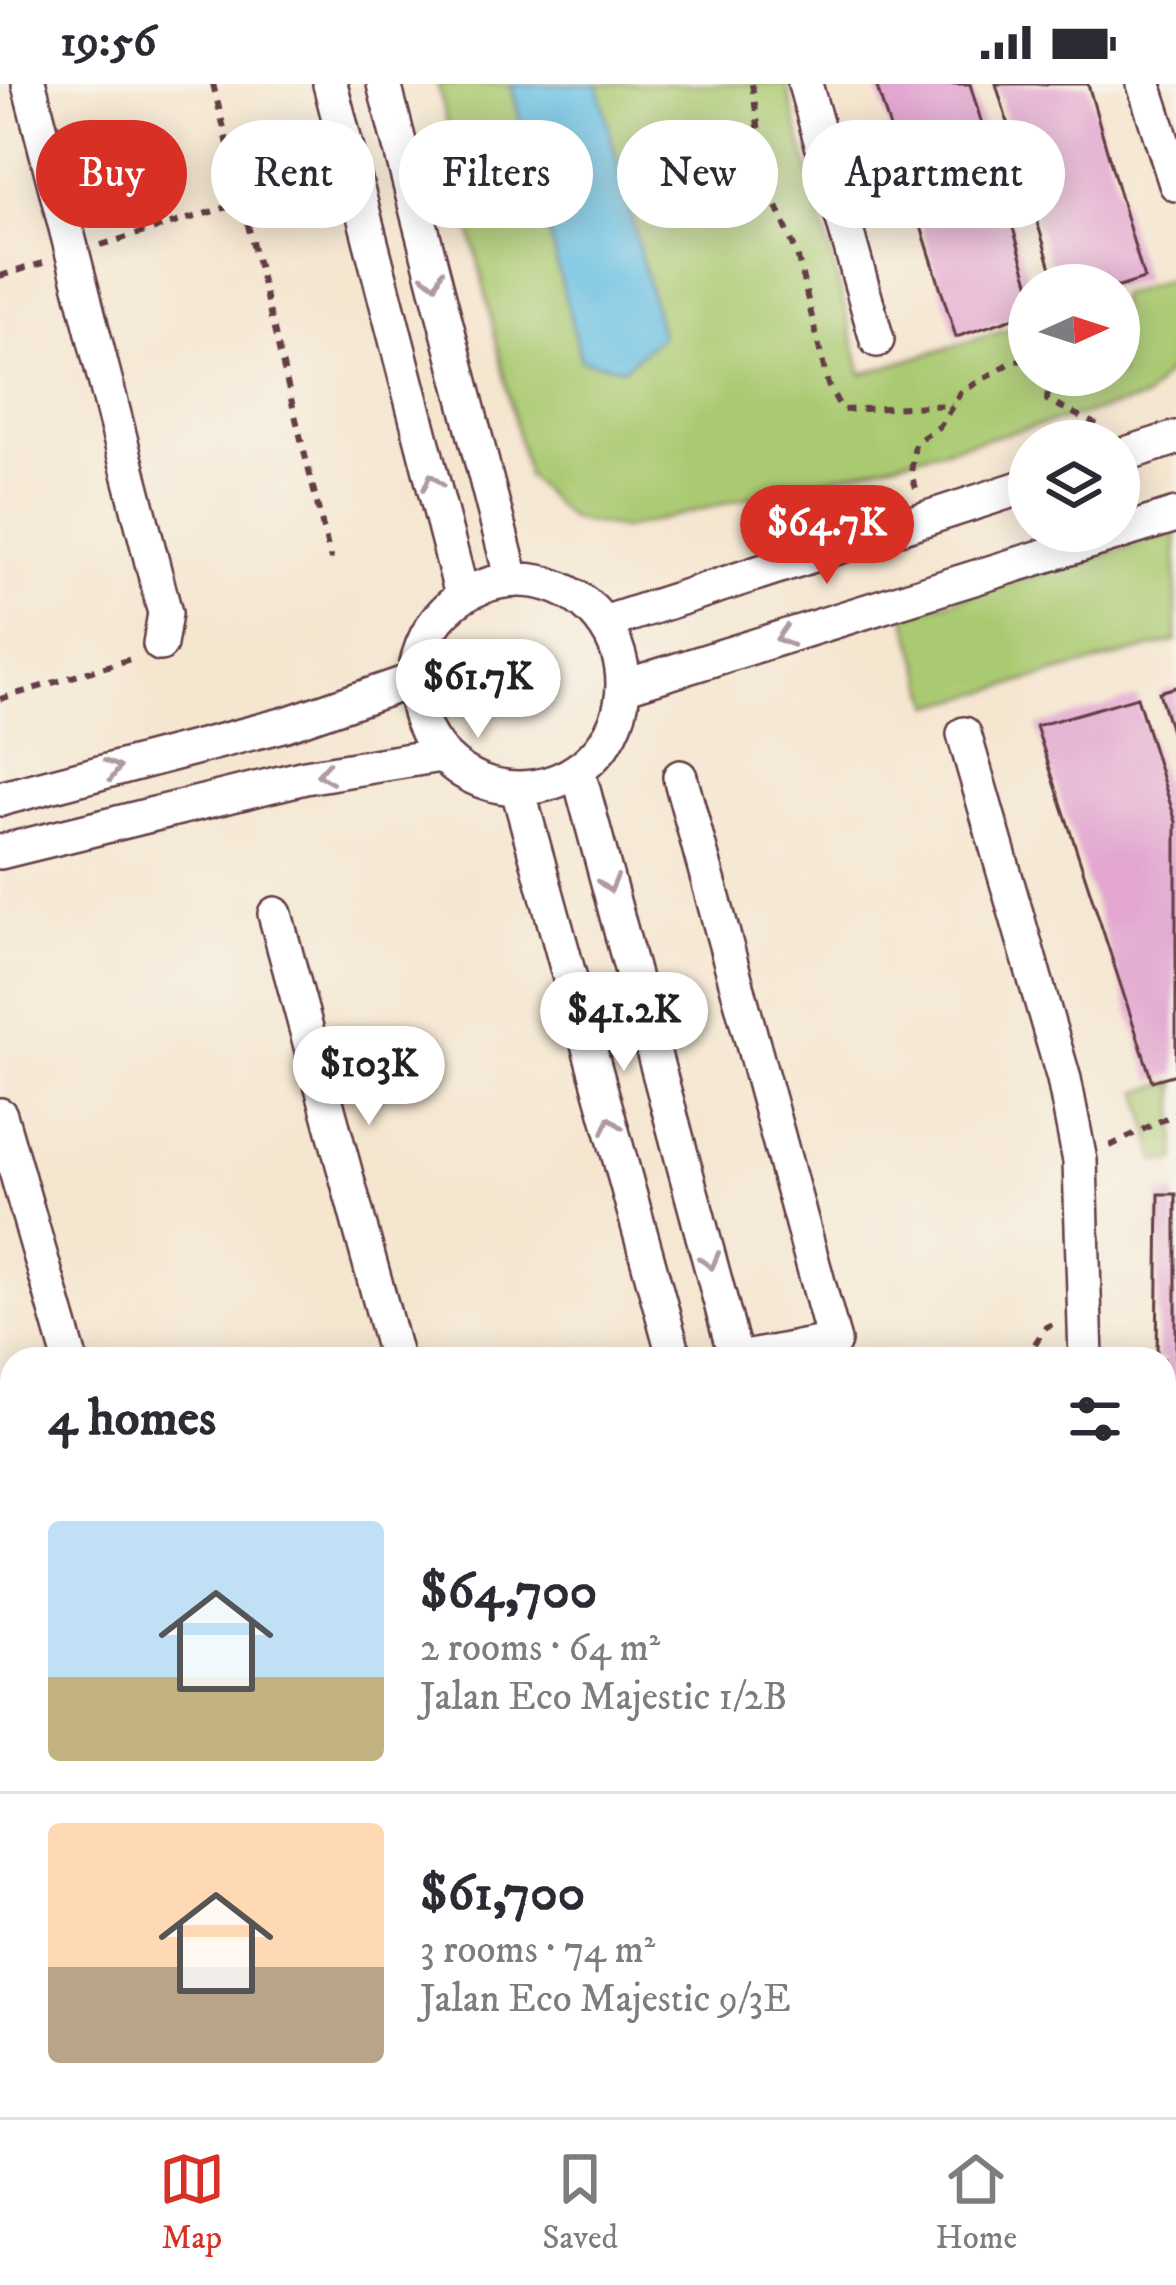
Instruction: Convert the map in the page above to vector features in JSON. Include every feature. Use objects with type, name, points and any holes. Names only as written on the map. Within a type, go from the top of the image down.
[{"type":"street","points":[[29,84],[163,629]]},
{"type":"street","points":[[330,84],[462,596]]},
{"type":"street","points":[[384,84],[512,579]]},
{"type":"street","points":[[805,84],[877,340]]},
{"type":"street","points":[[1144,84],[1176,184]]},
{"type":"street","points":[[1140,449],[1176,438]]},
{"type":"street","points":[[604,623],[1008,492]]},
{"type":"street","points":[[623,687],[1176,515]]},
{"type":"street","points":[[512,579],[548,583],[580,598],[604,623],[619,654],[623,687],[618,719],[602,748],[578,771],[550,785],[518,790],[490,786],[441,755],[425,731],[414,680],[421,647],[436,619],[462,596],[512,579]]},
{"type":"street","points":[[0,799],[286,724],[414,680]]},
{"type":"street","points":[[964,734],[1064,1079],[1080,1161],[1086,1347]]},
{"type":"street","points":[[0,852],[305,777],[441,755]]},
{"type":"street","points":[[578,771],[735,1347]]},
{"type":"street","points":[[680,777],[828,1347]]},
{"type":"street","points":[[518,790],[672,1347]]},
{"type":"street","points":[[275,914],[393,1347]]},
{"type":"street","points":[[0,1114],[67,1347]]},
{"type":"path","points":[[213,84],[221,120]]},
{"type":"path","points":[[752,84],[766,180],[797,254],[828,385],[842,410],[952,405]]},
{"type":"path","points":[[0,276],[211,212]]},
{"type":"path","points":[[247,228],[331,560]]},
{"type":"path","points":[[925,519],[911,473],[915,443],[940,426],[952,405],[979,379],[1008,367]]},
{"type":"path","points":[[1047,396],[1057,409],[1091,420]]},
{"type":"path","points":[[0,697],[134,658],[163,629]]},
{"type":"path","points":[[1080,1161],[1176,1113]]},
{"type":"green space","points":[[438,84],[786,84],[802,145],[802,228],[824,228],[862,374],[1008,329],[1008,396],[1140,396],[1140,288],[1176,277],[1176,362],[1145,399],[1061,420],[1008,420],[1008,433],[623,529],[570,519],[527,476],[471,228],[593,228],[593,120],[446,120]]},
{"type":"green space","points":[[1176,535],[1176,641],[933,706],[905,615],[1112,552],[1140,552],[1140,543]]},
{"type":"green space","points":[[1176,1082],[1176,1161],[1156,1161],[1140,1091]]},
{"type":"water","points":[[511,84],[598,84],[617,160],[617,228],[634,228],[661,336],[624,368],[581,360],[548,228],[593,228],[593,120],[520,120]]},
{"type":"building","points":[[876,84],[970,84],[981,120],[887,120]]},
{"type":"building","points":[[996,84],[1088,84],[1140,264],[1050,264],[1039,228],[1065,228],[1065,120],[1007,120]]},
{"type":"building","points":[[922,228],[1013,228],[1024,264],[1008,264],[1008,320],[956,337]]},
{"type":"building","points":[[1176,687],[1176,745],[1175,745],[1159,692]]},
{"type":"building","points":[[1137,697],[1176,822],[1176,1074],[1152,1081],[1036,726]]},
{"type":"building","points":[[1159,1194],[1176,1194],[1176,1347],[1157,1347]]}]
